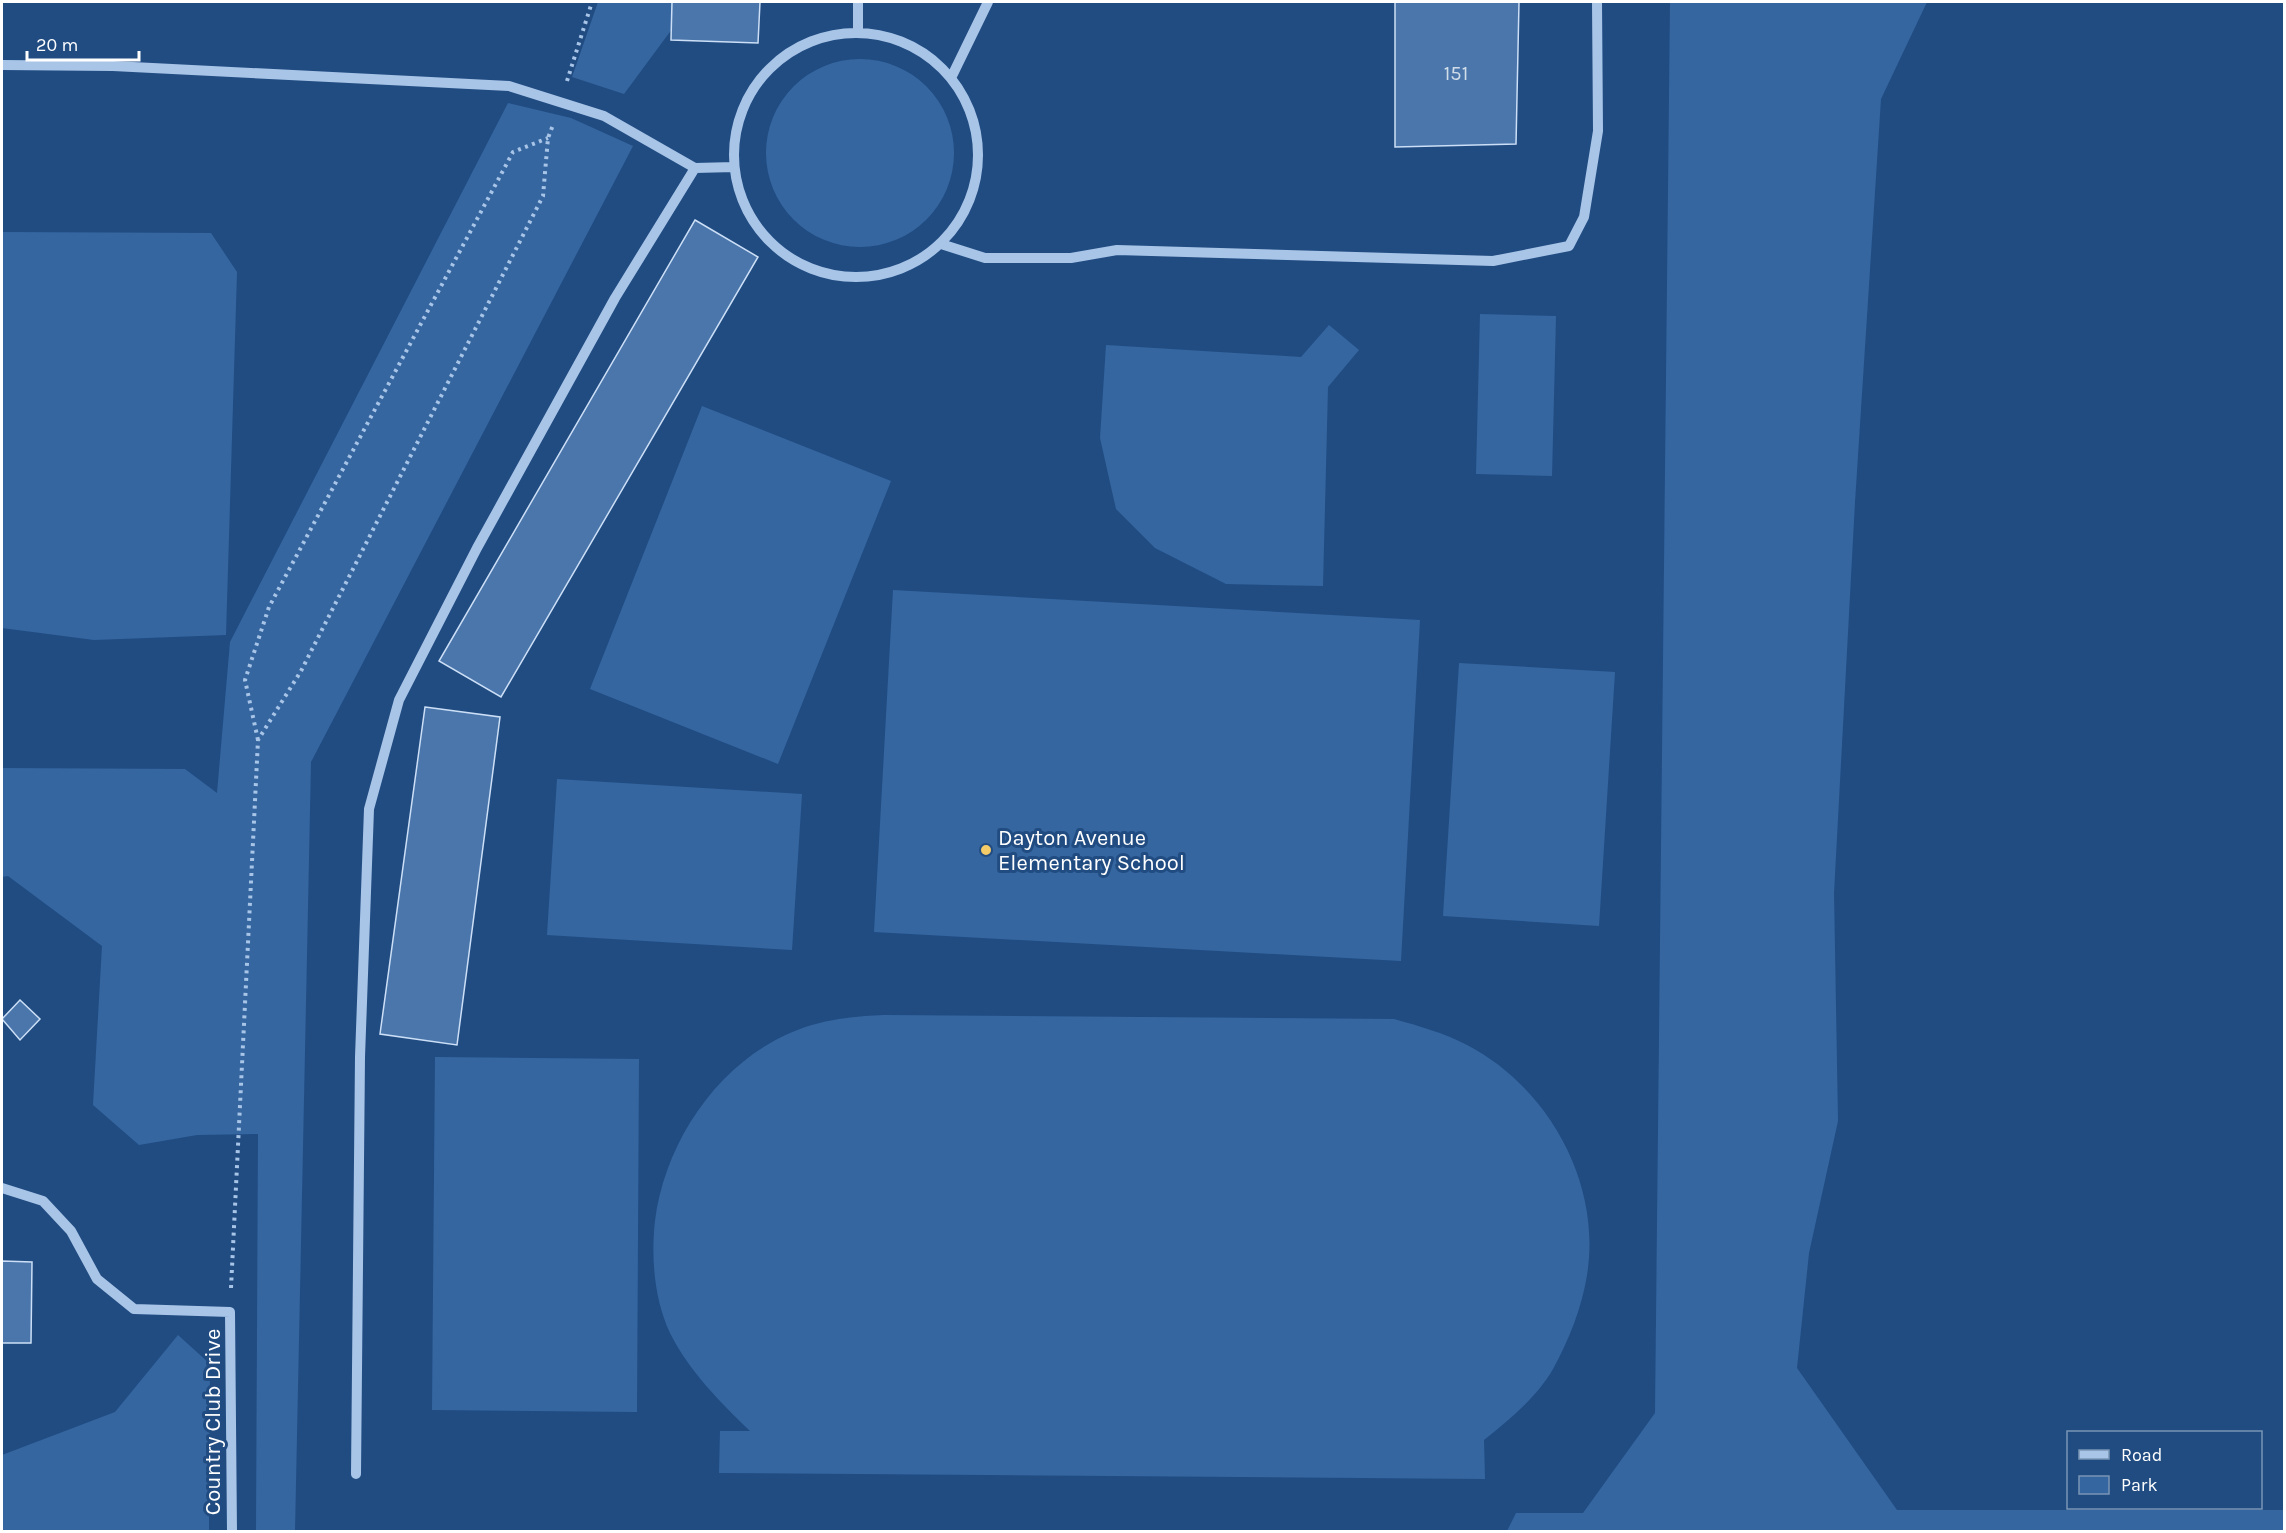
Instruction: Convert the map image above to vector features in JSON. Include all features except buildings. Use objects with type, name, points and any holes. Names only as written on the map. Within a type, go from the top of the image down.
[{"type":"street","points":[[858,2],[858,32]]},
{"type":"street","points":[[951,78],[988,2]]},
{"type":"street","points":[[941,244],[984,258],[1071,258],[1117,249],[1493,261],[1569,246],[1584,217],[1598,131],[1597,2]]},
{"type":"street","points":[[858,32],[910,44],[951,78],[973,118],[978,163],[967,207],[941,244],[908,266],[899,269],[871,277],[832,276],[796,262],[765,238],[744,205],[734,167],[736,133],[743,111],[747,100],[766,72],[792,50],[824,36],[858,32]]},
{"type":"street","points":[[2,65],[113,66],[509,86],[604,116],[695,168],[734,167]]},
{"type":"street","points":[[356,1474],[360,1057],[369,809],[399,700],[477,548],[615,298],[695,168]]},
{"type":"street","points":[[2,1188],[43,1201],[71,1231],[97,1279],[134,1309],[230,1312]]},
{"type":"street","name":"Country Club Drive","points":[[230,1312],[232,1532]]},
{"type":"path","points":[[258,740],[301,671],[543,196],[548,138],[592,2]]},
{"type":"path","points":[[230,1312],[258,740],[245,680],[269,607],[513,152],[548,138]]},
{"type":"green space","points":[[598,2],[692,2],[624,94],[572,77]]},
{"type":"green space","points":[[1670,2],[1927,2],[1881,99],[1855,502],[1834,893],[1838,1121],[1809,1253],[1797,1368],[1897,1510],[2284,1510],[2284,1531],[1507,1531],[1516,1513],[1583,1513],[1655,1413]]},
{"type":"green space","points":[[869,59],[896,66],[927,86],[947,117],[953,135],[953,171],[947,189],[927,220],[896,240],[878,246],[851,247],[816,236],[800,226],[787,213],[773,189],[767,171],[766,144],[777,109],[787,93],[800,80],[824,66],[842,60]]},
{"type":"green space","points":[[508,103],[571,118],[633,146],[311,762],[295,1531],[256,1531],[258,1134],[197,1135],[139,1145],[93,1105],[102,946],[8,876],[2,877],[2,768],[185,769],[217,793],[230,642]]},
{"type":"green space","points":[[2,232],[211,233],[237,272],[226,635],[94,640],[2,628]]},
{"type":"green space","points":[[1480,314],[1556,316],[1552,476],[1476,474]]},
{"type":"green space","points":[[1329,325],[1359,350],[1328,387],[1323,586],[1226,584],[1155,548],[1116,509],[1100,438],[1106,345],[1301,357]]},
{"type":"green space","points":[[702,406],[891,481],[778,764],[590,689]]},
{"type":"green space","points":[[893,590],[1420,620],[1401,961],[874,932]]},
{"type":"green space","points":[[1459,663],[1615,672],[1599,926],[1443,916]]},
{"type":"green space","points":[[557,779],[802,794],[792,950],[547,935]]},
{"type":"green space","points":[[884,1015],[1394,1019],[1449,1037],[1496,1063],[1522,1086],[1545,1112],[1563,1141],[1577,1173],[1586,1206],[1589,1240],[1585,1287],[1564,1347],[1553,1369],[1539,1389],[1513,1416],[1484,1440],[1485,1479],[719,1473],[720,1431],[750,1431],[686,1360],[670,1333],[660,1306],[654,1263],[655,1221],[661,1189],[672,1158],[687,1128],[706,1100],[728,1075],[753,1054],[781,1037],[812,1025],[848,1018]]},
{"type":"green space","points":[[435,1057],[639,1059],[637,1412],[432,1410]]},
{"type":"green space","points":[[178,1335],[210,1364],[209,1531],[2,1531],[2,1455],[115,1412]]},
{"type":"place","name":"Dayton Avenue Elementary School","points":[[986,850]]}]
